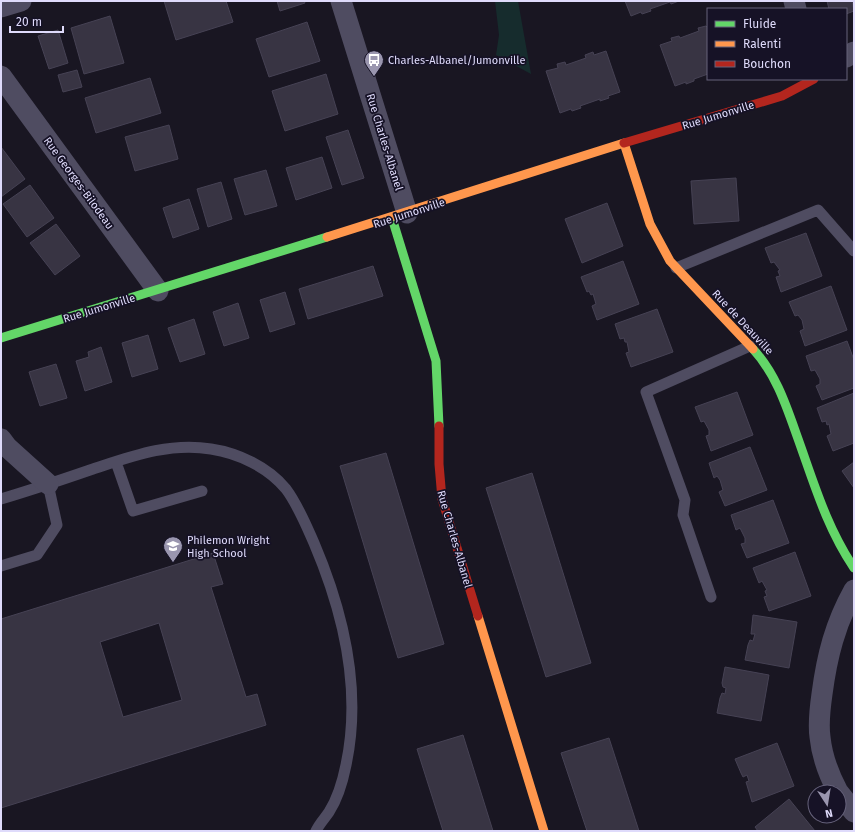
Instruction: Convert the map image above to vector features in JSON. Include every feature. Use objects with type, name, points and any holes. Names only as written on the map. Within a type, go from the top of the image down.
[{"type":"street","points":[[1,7],[21,1]]},
{"type":"street","name":"Rue Charles-Albanel","points":[[341,1],[400,216],[436,361],[439,382],[439,477],[442,499],[544,831]]},
{"type":"street","name":"Rue Georges-Bilodeau","points":[[1,76],[158,291]]},
{"type":"street","name":"Rue Jumonville","points":[[1,338],[400,216],[624,143],[782,96],[800,88],[812,80]]},
{"type":"street","name":"Rue de Deauville","points":[[624,143],[650,224],[660,244],[676,268],[765,362],[784,399],[828,522],[838,544],[854,568]]},
{"type":"street","points":[[1,439],[7,447],[48,484]]},
{"type":"street","points":[[835,784],[824,760],[819,736],[820,711],[830,646],[840,618],[854,590]]},
{"type":"street","points":[[847,803],[854,812]]},
{"type":"lane","points":[[676,268],[818,210],[854,251]]},
{"type":"lane","points":[[711,597],[683,515],[685,500],[646,392],[750,346]]},
{"type":"lane","points":[[1,499],[140,454],[169,447],[189,446],[213,449],[249,460],[285,488],[296,506],[318,553],[336,601],[346,646],[351,686],[352,710],[347,764],[340,788],[330,810],[316,831]]},
{"type":"lane","points":[[116,462],[133,511],[202,491]]},
{"type":"lane","points":[[1,566],[37,555],[57,525],[48,484]]},
{"type":"green space","points":[[495,1],[518,1],[531,74],[496,55],[499,35]]},
{"type":"building","points":[[164,1],[226,1],[233,22],[176,40]]},
{"type":"building","points":[[277,1],[304,1],[305,3],[280,11]]},
{"type":"building","points":[[625,1],[679,1],[671,4],[670,2],[650,9],[651,11],[642,14],[641,12],[631,16]]},
{"type":"building","points":[[827,1],[852,1],[854,11],[847,14],[847,8],[829,8]]},
{"type":"building","points":[[110,16],[124,63],[84,74],[71,28]]},
{"type":"building","points":[[307,22],[320,61],[269,77],[256,39]]},
{"type":"building","points":[[707,27],[707,74],[694,79],[694,81],[686,84],[686,82],[675,86],[660,45],[672,41],[671,38],[679,36],[680,38],[699,31],[698,28]]},
{"type":"building","points":[[58,30],[68,63],[49,69],[38,36]]},
{"type":"building","points":[[606,51],[620,92],[608,96],[609,98],[600,101],[600,99],[580,106],[581,108],[572,111],[571,109],[560,113],[546,71],[558,68],[557,64],[565,62],[566,65],[586,58],[585,55],[593,52],[594,55]]},
{"type":"building","points":[[77,70],[82,87],[63,92],[58,75]]},
{"type":"building","points":[[326,74],[338,114],[285,131],[272,91]]},
{"type":"building","points":[[150,78],[161,113],[96,133],[85,98]]},
{"type":"building","points":[[169,125],[178,159],[135,171],[125,137]]},
{"type":"building","points":[[348,130],[364,178],[342,185],[326,137]]},
{"type":"building","points":[[1,147],[25,179],[1,197]]},
{"type":"building","points":[[322,157],[332,188],[296,200],[286,168]]},
{"type":"building","points":[[266,170],[277,206],[245,215],[234,179]]},
{"type":"building","points":[[736,178],[739,221],[694,224],[691,181]]},
{"type":"building","points":[[221,182],[232,219],[208,227],[197,189]]},
{"type":"building","points":[[30,185],[54,218],[27,237],[3,204]]},
{"type":"building","points":[[189,199],[199,229],[173,238],[163,208]]},
{"type":"building","points":[[607,203],[623,246],[582,263],[565,219]]},
{"type":"building","points":[[56,224],[80,256],[55,275],[30,243]]},
{"type":"building","points":[[806,233],[822,276],[781,292],[776,277],[780,276],[778,271],[780,270],[774,262],[771,263],[765,248]]},
{"type":"building","points":[[623,261],[639,304],[597,320],[592,306],[596,304],[593,294],[591,295],[589,291],[587,292],[581,277]]},
{"type":"building","points":[[373,266],[383,296],[308,319],[299,289]]},
{"type":"building","points":[[831,286],[847,330],[805,346],[800,331],[804,329],[802,320],[798,315],[795,316],[789,302]]},
{"type":"building","points":[[285,292],[295,324],[270,332],[260,300]]},
{"type":"building","points":[[238,303],[249,338],[224,346],[213,312]]},
{"type":"building","points":[[657,309],[673,352],[631,367],[626,353],[629,352],[627,342],[625,342],[624,338],[620,339],[615,324]]},
{"type":"building","points":[[194,319],[205,354],[180,362],[168,328]]},
{"type":"building","points":[[148,335],[158,369],[132,377],[122,343]]},
{"type":"building","points":[[847,341],[854,360],[854,388],[822,400],[816,386],[820,384],[820,379],[815,370],[811,371],[806,356]]},
{"type":"building","points":[[101,347],[112,382],[85,391],[76,361],[89,357],[88,352]]},
{"type":"building","points":[[56,364],[67,398],[40,406],[29,372]]},
{"type":"building","points":[[737,392],[753,435],[711,451],[706,436],[709,435],[709,430],[704,421],[701,422],[695,407]]},
{"type":"building","points":[[854,393],[854,443],[833,451],[827,436],[831,434],[829,424],[827,425],[826,421],[822,422],[817,408]]},
{"type":"building","points":[[750,447],[767,490],[725,506],[719,492],[723,490],[720,480],[717,476],[714,478],[709,463]]},
{"type":"building","points":[[386,453],[444,644],[398,658],[340,466]]},
{"type":"building","points":[[854,462],[854,488],[842,471]]},
{"type":"building","points":[[532,473],[591,663],[546,677],[486,488]]},
{"type":"building","points":[[773,500],[789,543],[747,558],[741,544],[745,543],[745,538],[740,528],[736,530],[731,515]]},
{"type":"building","points":[[795,552],[811,596],[769,611],[764,597],[767,596],[765,591],[767,590],[762,581],[759,583],[753,568]]},
{"type":"building","points":[[213,553],[223,584],[211,587],[246,697],[257,694],[266,725],[1,808],[1,619]],"holes":[[[159,623],[182,700],[123,717],[100,642]]]},
{"type":"building","points":[[753,615],[797,622],[789,668],[745,660],[748,645],[750,640],[753,641],[755,634],[751,634]]},
{"type":"building","points":[[725,667],[769,675],[761,721],[717,713],[722,693],[725,694],[726,688],[723,687],[722,683]]},
{"type":"building","points":[[463,735],[493,831],[443,831],[417,749]]},
{"type":"building","points":[[609,738],[639,831],[587,831],[561,753]]},
{"type":"building","points":[[777,743],[794,786],[752,802],[746,782],[749,781],[747,775],[743,777],[735,759]]},
{"type":"building","points":[[789,799],[807,821],[807,824],[809,824],[815,831],[758,831],[755,827]]},
{"type":"traffic: fast","points":[[392,218],[436,361],[439,426]]},
{"type":"traffic: fast","points":[[1,338],[327,237]]},
{"type":"traffic: fast","points":[[753,349],[768,369],[780,390],[828,520],[854,568]]},
{"type":"traffic: slow","points":[[624,143],[650,224],[670,261],[753,349]]},
{"type":"traffic: slow","points":[[327,237],[624,143]]},
{"type":"traffic: slow","points":[[478,616],[544,831]]},
{"type":"traffic: jam","points":[[624,143],[782,96],[812,80]]},
{"type":"traffic: jam","points":[[439,426],[439,464],[442,499],[478,616]]},
{"type":"place","name":"Charles-Albanel/Jumonville","points":[[374,77]]},
{"type":"place","name":"Philemon Wright High School","points":[[173,563]]}]
